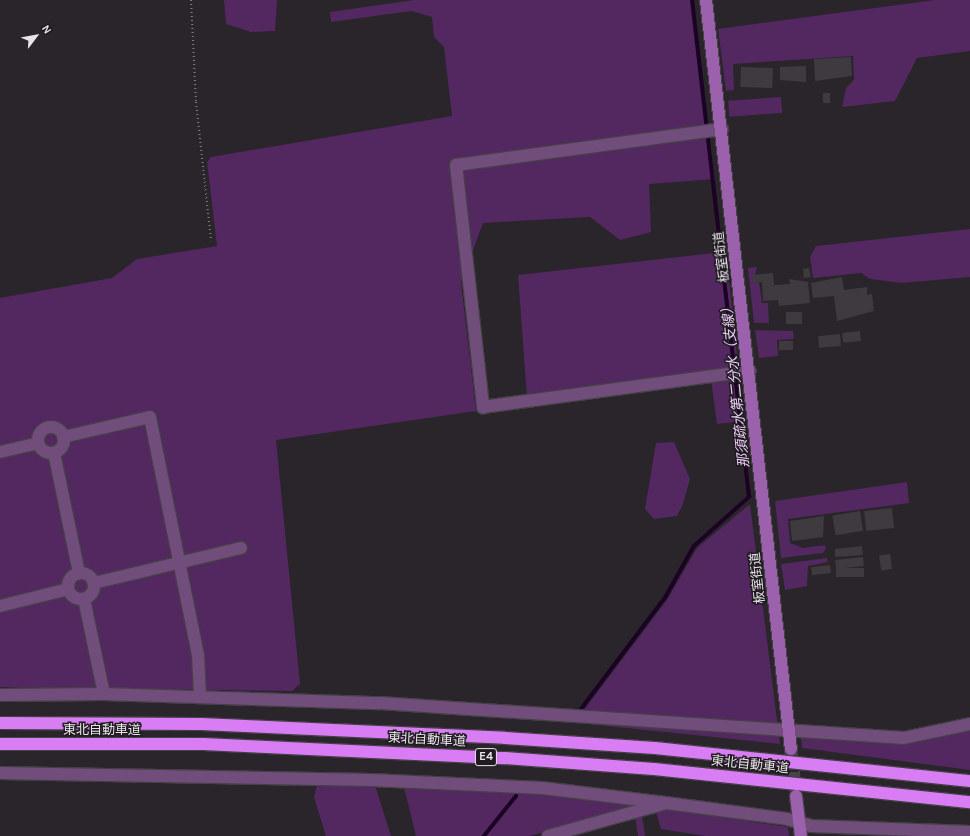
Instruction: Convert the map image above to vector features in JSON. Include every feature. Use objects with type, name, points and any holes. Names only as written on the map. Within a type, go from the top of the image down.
[{"type":"highway","name":"東北自動車道","points":[[0,723],[201,724],[497,737],[655,748],[970,781]]},
{"type":"highway","name":"東北自動車道","points":[[0,744],[203,744],[506,758],[654,769],[970,802]]},
{"type":"main road","name":"板室街道","points":[[706,0],[750,371],[791,748]]},
{"type":"main road","points":[[796,796],[801,836]]},
{"type":"street","points":[[722,129],[456,165],[483,407],[750,371]]},
{"type":"street","points":[[63,437],[150,417],[198,654],[200,696]]},
{"type":"street","points":[[50,427],[57,428],[63,437],[62,447],[54,453],[46,452],[38,443],[40,432],[50,427]]},
{"type":"street","points":[[0,452],[38,443]]},
{"type":"street","points":[[54,453],[79,573]]},
{"type":"street","points":[[94,583],[240,548]]},
{"type":"street","points":[[79,573],[88,575],[94,583],[91,594],[84,599],[76,598],[68,589],[69,580],[79,573]]},
{"type":"street","points":[[0,606],[68,589]]},
{"type":"street","points":[[84,599],[104,694]]},
{"type":"street","points":[[0,695],[104,694],[200,696],[918,737],[970,724]]},
{"type":"street","points":[[0,773],[371,780],[542,788],[666,802],[800,823],[970,832]]},
{"type":"street","points":[[548,836],[666,802]]},
{"type":"path","points":[[191,0],[196,102],[211,241]]},
{"type":"shaded area","points":[[224,0],[277,0],[275,31],[251,32],[226,24]]},
{"type":"shaded area","points":[[414,0],[691,0],[715,179],[649,184],[651,232],[620,240],[590,217],[483,223],[461,283],[476,411],[276,440],[300,684],[292,691],[0,687],[0,298],[112,278],[137,259],[217,246],[207,162],[211,157],[452,116],[444,47],[434,37],[432,17],[411,11],[331,22],[330,12]]},
{"type":"shaded area","points":[[935,0],[970,0],[970,51],[917,58],[895,101],[842,107],[846,88],[854,80],[853,56],[733,64],[734,90],[726,91],[718,29]]},
{"type":"shaded area","points":[[781,97],[782,113],[729,117],[728,101]]},
{"type":"shaded area","points":[[970,229],[970,277],[902,283],[870,279],[861,273],[813,278],[810,257],[816,246]]},
{"type":"shaded area","points":[[714,253],[727,261],[743,412],[736,422],[717,424],[710,372],[527,397],[518,275]]},
{"type":"shaded area","points":[[757,267],[753,283],[759,282],[762,303],[768,303],[769,323],[754,323],[748,268]]},
{"type":"shaded area","points":[[755,330],[793,331],[794,339],[777,340],[778,356],[759,358]]},
{"type":"shaded area","points":[[674,442],[690,479],[683,504],[677,516],[654,519],[645,509],[656,443]]},
{"type":"shaded area","points":[[907,482],[909,503],[788,519],[790,543],[803,548],[825,545],[826,549],[823,553],[781,558],[775,501]]},
{"type":"shaded area","points":[[750,504],[780,744],[578,723],[581,714],[667,600],[697,548]]},
{"type":"shaded area","points":[[827,558],[828,562],[808,566],[807,586],[785,590],[781,564]]},
{"type":"shaded area","points":[[970,727],[970,770],[802,748],[801,737],[806,735],[903,742]]},
{"type":"shaded area","points":[[374,782],[391,836],[326,836],[314,797],[317,785]]},
{"type":"shaded area","points":[[404,787],[542,788],[633,805],[530,836],[416,836]]},
{"type":"shaded area","points":[[671,810],[788,827],[789,836],[705,836],[661,829],[656,812]]},
{"type":"shaded area","points":[[642,816],[645,836],[638,836],[635,817]]},
{"type":"building","points":[[851,57],[852,76],[815,81],[814,59]]},
{"type":"building","points":[[806,66],[806,82],[780,80],[780,67]]},
{"type":"building","points":[[741,67],[773,68],[772,88],[740,87]]},
{"type":"building","points":[[823,93],[830,93],[830,103],[823,103]]},
{"type":"building","points":[[809,268],[811,277],[804,278],[803,269]]},
{"type":"building","points":[[773,273],[774,285],[790,284],[789,279],[808,282],[810,303],[779,306],[778,300],[763,301],[762,282],[753,283],[752,275]]},
{"type":"building","points":[[842,277],[844,290],[867,287],[867,295],[872,294],[874,311],[837,321],[834,296],[813,298],[811,283]]},
{"type":"building","points":[[786,312],[802,312],[802,324],[786,324]]},
{"type":"building","points":[[860,331],[861,341],[843,343],[842,333]]},
{"type":"building","points":[[840,334],[841,346],[819,348],[818,336]]},
{"type":"building","points":[[779,341],[793,341],[793,350],[779,350]]},
{"type":"building","points":[[892,508],[894,528],[866,531],[864,511]]},
{"type":"building","points":[[860,511],[863,531],[835,535],[832,515]]},
{"type":"building","points":[[824,516],[823,537],[792,541],[790,521]]},
{"type":"building","points":[[862,546],[863,555],[835,557],[835,549]]},
{"type":"building","points":[[890,554],[892,569],[881,570],[879,556]]},
{"type":"building","points":[[863,557],[864,566],[836,569],[835,560]]},
{"type":"building","points":[[830,565],[831,573],[812,575],[811,567]]},
{"type":"building","points":[[836,568],[864,568],[864,577],[836,577]]},
{"type":"waterway","name":"那須疏水第二分水（支線）","points":[[581,709],[666,596],[694,546],[749,497],[692,0]]},
{"type":"waterway","name":"那須疏水第二分水（支線）","points":[[484,836],[516,796]]},
{"type":"tunnel","points":[[792,754],[796,793]]}]
